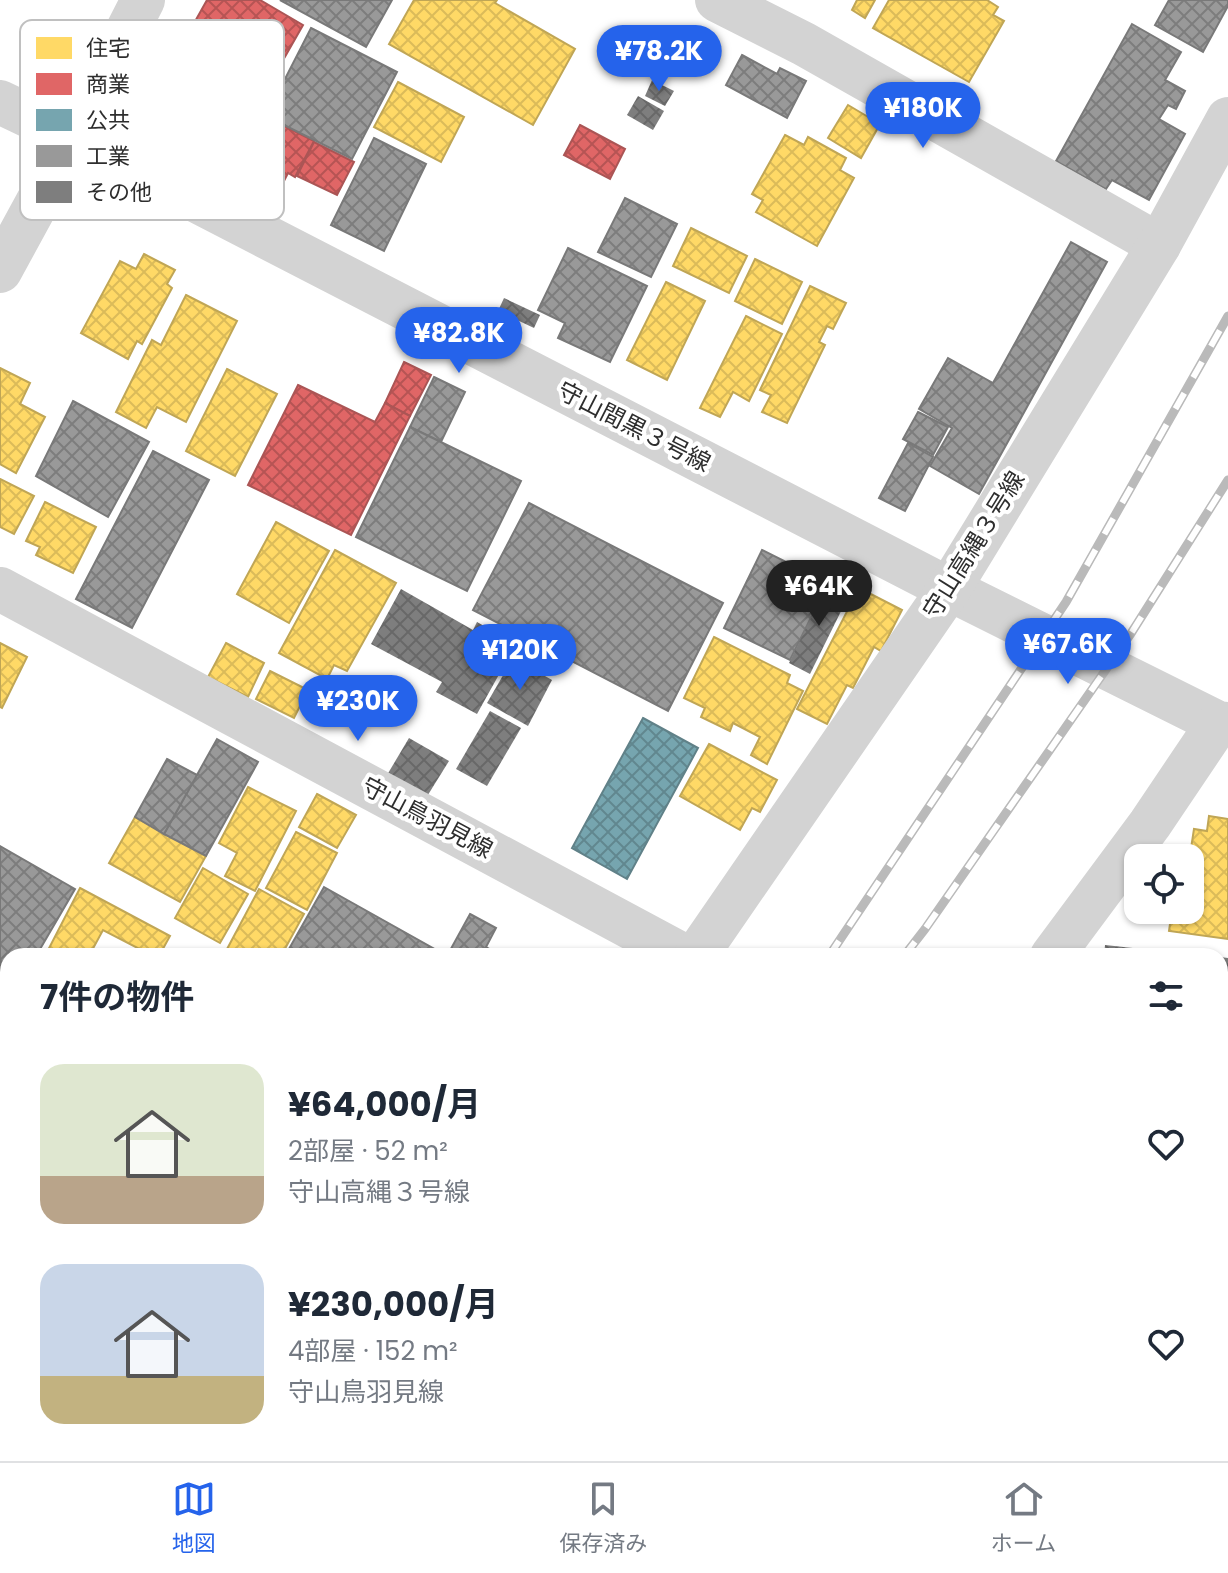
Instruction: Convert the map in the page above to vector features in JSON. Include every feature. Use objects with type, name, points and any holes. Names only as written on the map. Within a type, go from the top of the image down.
[{"type":"street","points":[[133,20],[143,0]]},
{"type":"street","points":[[717,0],[804,44],[1159,245]]},
{"type":"street","name":"守山間黒３号線","points":[[0,102],[20,112]]},
{"type":"street","name":"守山高縄３号線","points":[[702,948],[949,589],[1159,245],[1228,119]]},
{"type":"street","points":[[0,271],[28,220]]},
{"type":"street","name":"守山間黒３号線","points":[[234,220],[949,589],[1223,723]]},
{"type":"street","name":"守山鳥羽見線","points":[[0,589],[669,948]]},
{"type":"street","points":[[1058,948],[1223,723]]},
{"type":"building: 住宅","points":[[414,0],[497,0],[495,3],[575,49],[533,125],[389,44]]},
{"type":"building: 住宅","points":[[857,0],[875,0],[865,18],[852,10]]},
{"type":"building: 住宅","points":[[889,0],[987,0],[998,7],[993,15],[1004,21],[969,82],[873,28]]},
{"type":"building: 住宅","points":[[398,82],[464,117],[441,162],[374,127]]},
{"type":"building: 住宅","points":[[848,105],[880,124],[861,158],[828,138]]},
{"type":"building: 住宅","points":[[785,135],[804,145],[808,137],[846,158],[840,170],[854,178],[817,246],[756,212],[763,200],[752,194]]},
{"type":"building: 住宅","points":[[691,228],[747,256],[729,293],[673,266]]},
{"type":"building: 住宅","points":[[144,254],[175,270],[167,284],[172,288],[142,344],[137,341],[128,359],[81,333],[120,261],[136,269]]},
{"type":"building: 住宅","points":[[755,259],[802,282],[782,324],[735,301]]},
{"type":"building: 住宅","points":[[666,282],[705,301],[667,380],[627,360]]},
{"type":"building: 住宅","points":[[810,286],[846,303],[833,329],[827,326],[819,342],[825,345],[787,423],[762,412],[771,395],[760,390]]},
{"type":"building: 住宅","points":[[186,295],[237,321],[186,422],[157,407],[146,428],[116,412],[152,340],[161,345]]},
{"type":"building: 住宅","points":[[746,316],[782,334],[749,401],[733,392],[720,417],[700,408]]},
{"type":"building: 住宅","points":[[0,368],[30,383],[20,404],[45,417],[16,473],[0,464]]},
{"type":"building: 住宅","points":[[227,369],[277,394],[235,476],[186,451]]},
{"type":"building: 住宅","points":[[0,479],[34,496],[14,534],[0,527]]},
{"type":"building: 住宅","points":[[45,502],[96,527],[73,573],[36,555],[40,547],[26,541]]},
{"type":"building: 住宅","points":[[276,522],[329,551],[289,623],[237,594]]},
{"type":"building: 住宅","points":[[335,550],[396,583],[347,671],[334,665],[327,679],[279,653]]},
{"type":"building: 住宅","points":[[859,588],[902,610],[881,651],[874,647],[853,688],[847,685],[827,724],[797,709]]},
{"type":"building: 住宅","points":[[714,637],[790,675],[787,683],[803,691],[767,764],[751,755],[760,737],[733,723],[730,731],[701,717],[705,708],[684,698]]},
{"type":"building: 住宅","points":[[0,643],[27,657],[2,708],[0,707]]},
{"type":"building: 住宅","points":[[226,643],[264,663],[248,697],[208,677]]},
{"type":"building: 住宅","points":[[270,671],[308,690],[294,718],[256,699]]},
{"type":"building: 住宅","points":[[709,744],[777,780],[760,812],[752,808],[740,830],[680,796]]},
{"type":"building: 住宅","points":[[248,787],[296,811],[255,891],[225,876],[237,853],[219,843]]},
{"type":"building: 住宅","points":[[317,794],[356,815],[337,848],[299,827]]},
{"type":"building: 住宅","points":[[1209,816],[1228,819],[1228,939],[1169,931],[1170,924],[1204,924],[1204,844],[1192,844],[1194,829],[1207,831]]},
{"type":"building: 住宅","points":[[135,817],[206,856],[180,902],[109,863]]},
{"type":"building: 住宅","points":[[296,832],[337,853],[307,910],[266,888]]},
{"type":"building: 住宅","points":[[203,868],[248,894],[220,943],[175,918]]},
{"type":"building: 住宅","points":[[80,888],[170,936],[163,948],[138,948],[103,930],[93,948],[49,948]]},
{"type":"building: 住宅","points":[[259,889],[304,914],[285,948],[228,948]]},
{"type":"building: 商業","points":[[207,0],[260,0],[303,25],[284,58],[284,20],[196,20]]},
{"type":"building: 商業","points":[[580,125],[625,149],[610,179],[564,155]]},
{"type":"building: 商業","points":[[284,126],[314,141],[295,177],[288,173],[284,181]]},
{"type":"building: 商業","points":[[314,142],[354,162],[337,195],[297,176]]},
{"type":"building: 商業","points":[[404,362],[431,375],[410,416],[385,403]]},
{"type":"building: 商業","points":[[298,385],[375,422],[385,403],[410,416],[351,535],[248,485]]},
{"type":"building: 公共","points":[[643,718],[698,748],[627,879],[572,848]]},
{"type":"building: 工業","points":[[280,0],[392,0],[366,47]]},
{"type":"building: 工業","points":[[1169,0],[1228,0],[1228,6],[1203,52],[1155,25]]},
{"type":"building: 工業","points":[[1132,24],[1181,52],[1165,80],[1185,91],[1176,109],[1168,105],[1159,119],[1185,134],[1149,200],[1112,180],[1106,189],[1056,161]]},
{"type":"building: 工業","points":[[311,28],[397,72],[352,159],[284,125],[284,81]]},
{"type":"building: 工業","points":[[742,55],[777,74],[780,68],[806,81],[787,118],[726,85]]},
{"type":"building: 工業","points":[[374,138],[426,164],[384,251],[331,225]]},
{"type":"building: 工業","points":[[625,198],[677,224],[651,277],[598,252]]},
{"type":"building: 工業","points":[[1071,242],[1107,262],[979,494],[930,466],[952,428],[919,409],[948,358],[993,383]]},
{"type":"building: 工業","points":[[568,248],[647,286],[610,362],[558,338],[565,323],[538,310]]},
{"type":"building: 工業","points":[[434,377],[465,392],[441,442],[410,427]]},
{"type":"building: 工業","points":[[73,401],[149,442],[108,517],[36,476]]},
{"type":"building: 工業","points":[[918,412],[948,427],[933,455],[903,439]]},
{"type":"building: 工業","points":[[410,427],[521,481],[467,591],[356,537]]},
{"type":"building: 工業","points":[[908,443],[933,457],[905,511],[879,498]]},
{"type":"building: 工業","points":[[153,451],[209,480],[132,628],[76,599]]},
{"type":"building: 工業","points":[[529,503],[723,603],[668,711],[473,610]]},
{"type":"building: 工業","points":[[762,550],[828,583],[790,660],[724,628]]},
{"type":"building: 工業","points":[[217,739],[258,762],[206,856],[164,834]]},
{"type":"building: 工業","points":[[167,759],[197,775],[164,834],[135,817]]},
{"type":"building: 工業","points":[[0,846],[75,889],[41,948],[0,948]]},
{"type":"building: 工業","points":[[324,887],[433,948],[290,948]]},
{"type":"building: 工業","points":[[470,914],[496,928],[488,948],[451,948]]},
{"type":"building: その他","points":[[652,80],[674,91],[665,106],[645,96]]},
{"type":"building: その他","points":[[638,96],[664,111],[653,130],[627,115]]},
{"type":"building: その他","points":[[504,298],[540,315],[534,328],[498,311]]},
{"type":"building: その他","points":[[828,583],[850,593],[810,674],[789,663]]},
{"type":"building: その他","points":[[401,589],[473,630],[477,622],[516,644],[477,714],[436,692],[442,682],[371,644]]},
{"type":"building: その他","points":[[513,658],[552,680],[528,726],[487,703]]},
{"type":"building: その他","points":[[490,711],[521,728],[487,786],[456,769]]},
{"type":"building: その他","points":[[409,738],[449,761],[426,798],[387,775]]},
{"type":"building: その他","points":[[1105,945],[1133,948],[1105,948]]},
{"type":"railway","points":[[834,948],[1066,602],[1228,316]]},
{"type":"railway","points":[[910,948],[1130,635],[1228,480]]}]
